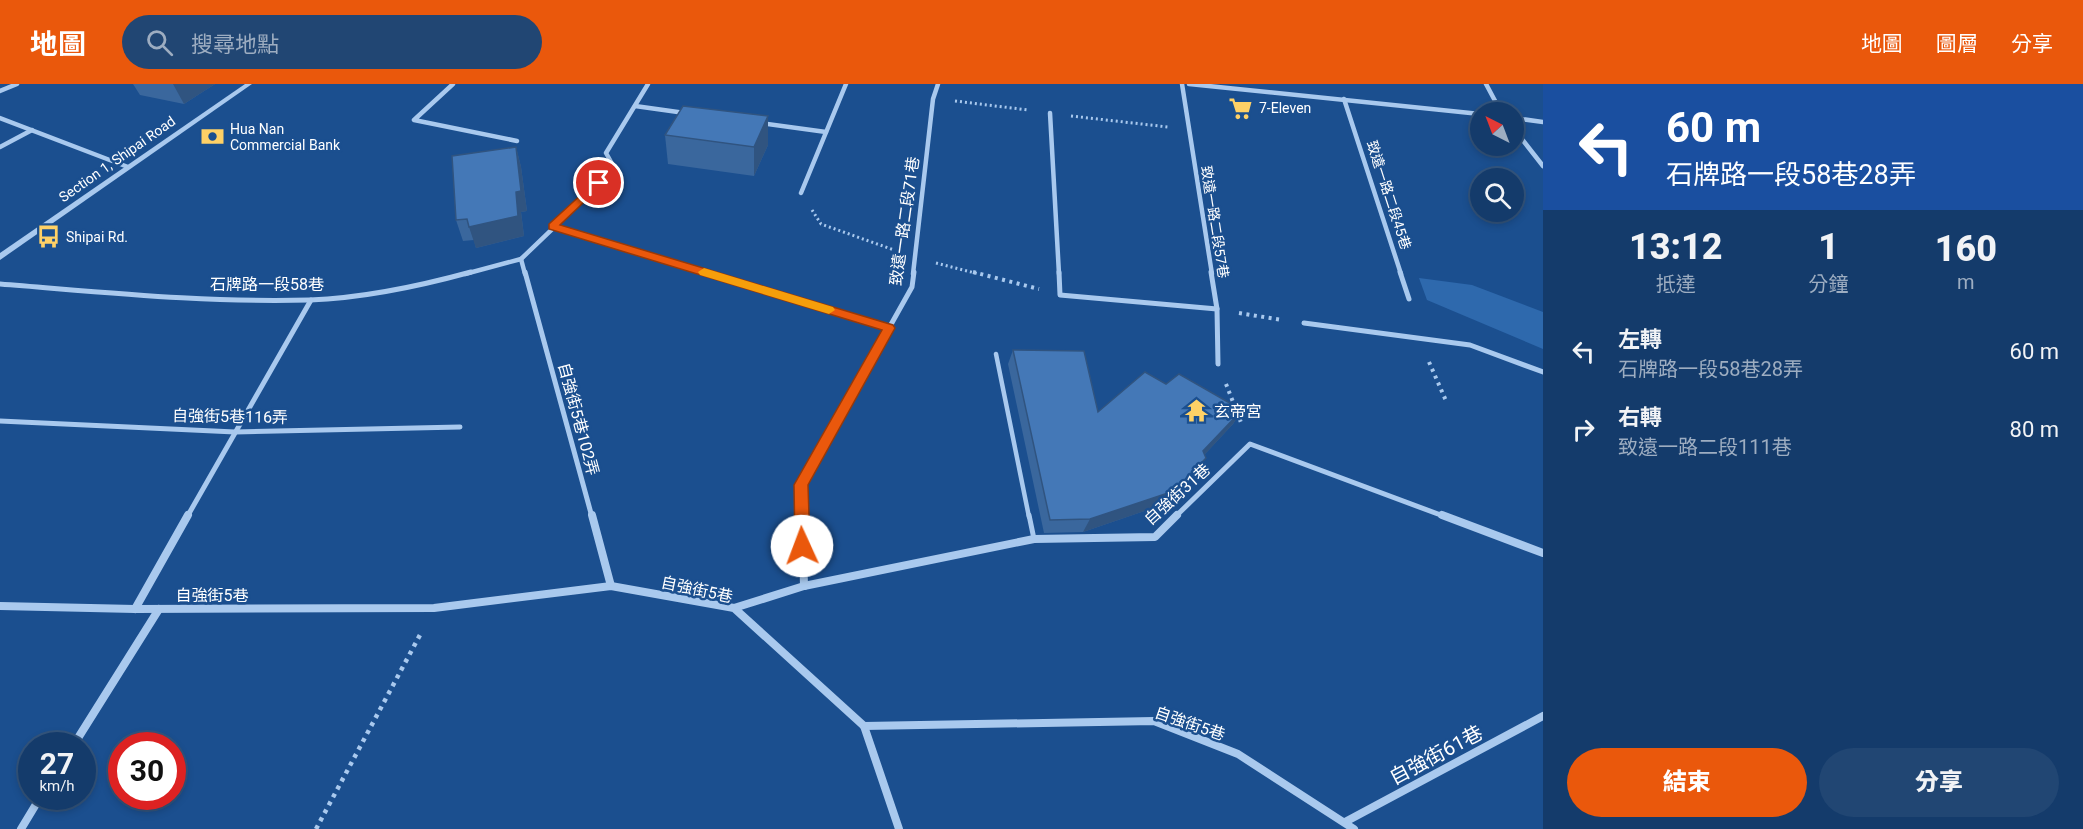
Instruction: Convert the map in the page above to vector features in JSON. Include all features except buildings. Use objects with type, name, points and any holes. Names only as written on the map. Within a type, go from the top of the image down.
[{"type":"street","points":[[0,91],[17,84]]},
{"type":"street","name":"Section 1, Shipai Road","points":[[0,257],[249,84]]},
{"type":"street","points":[[453,84],[414,120],[517,141]]},
{"type":"street","points":[[521,259],[615,169],[606,153],[648,84]]},
{"type":"street","points":[[801,193],[846,84]]},
{"type":"street","name":"致遠一路二段71巷","points":[[804,586],[801,485],[912,287],[933,99],[938,84]]},
{"type":"street","name":"致遠一路二段57巷","points":[[1182,84],[1217,309],[1218,364]]},
{"type":"street","points":[[1189,84],[1470,113]]},
{"type":"street","points":[[1486,84],[1496,102]]},
{"type":"street","name":"致遠一路二段45巷","points":[[1344,99],[1409,299]]},
{"type":"street","points":[[635,106],[691,113]]},
{"type":"street","points":[[1050,113],[1060,294],[1217,309]]},
{"type":"street","points":[[0,118],[128,167]]},
{"type":"street","points":[[1524,119],[1543,122]]},
{"type":"street","points":[[759,123],[826,132]]},
{"type":"street","points":[[0,147],[32,130]]},
{"type":"street","points":[[1524,142],[1543,166]]},
{"type":"street","points":[[553,226],[889,328]]},
{"type":"street","name":"石牌路一段58巷","points":[[0,284],[171,297],[311,300],[416,287],[521,259]]},
{"type":"street","name":"自強街5巷102弄","points":[[521,259],[611,585]]},
{"type":"street","points":[[135,609],[311,300]]},
{"type":"street","points":[[1304,323],[1470,345],[1543,372]]},
{"type":"street","name":"自強街5巷116弄","points":[[0,421],[236,432],[460,427]]},
{"type":"street","points":[[1250,444],[1543,553]]},
{"type":"street","name":"自強街31巷","points":[[734,608],[804,586],[1034,539],[1155,537],[1250,444]]},
{"type":"street","name":"自強街5巷","points":[[0,606],[135,609],[434,608],[611,585],[734,608],[864,726],[1154,721],[1238,754],[1354,829]]},
{"type":"street","points":[[82,732],[159,609]]},
{"type":"street","name":"自強街61巷","points":[[1344,822],[1543,716]]},
{"type":"street","points":[[864,726],[899,829]]},
{"type":"street","points":[[21,829],[33,810]]},
{"type":"lane","points":[[996,354],[1034,539]]},
{"type":"path","points":[[1217,309],[1304,323]]},
{"type":"path","points":[[1419,338],[1446,404]]},
{"type":"path","points":[[1218,364],[1250,444]]},
{"type":"path","points":[[316,829],[434,608]]},
{"type":"shaded area","points":[[1419,278],[1472,285],[1543,312],[1543,349],[1427,300]]},
{"type":"slow traffic","points":[[704,272],[829,310]]},
{"type":"place","name":"7-Eleven","points":[[1241,108]]},
{"type":"place","name":"Hua Nan Commercial Bank","points":[[212,137]]},
{"type":"place","name":"Shipai Rd.","points":[[48,237]]},
{"type":"place","name":"玄帝宮","points":[[1196,411]]},
{"type":"route","points":[[599,183],[553,226],[889,328],[801,485],[802,546]]}]
